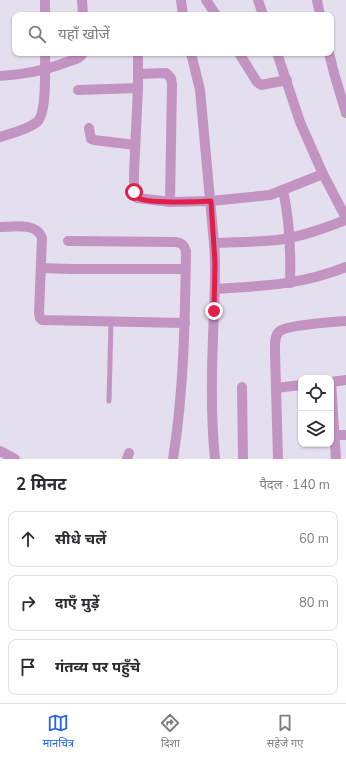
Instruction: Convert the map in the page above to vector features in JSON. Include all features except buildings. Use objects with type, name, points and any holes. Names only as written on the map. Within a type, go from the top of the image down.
[{"type":"street","points":[[45,0],[45,12]]},
{"type":"street","points":[[82,0],[83,12]]},
{"type":"street","points":[[181,0],[183,12]]},
{"type":"street","points":[[206,0],[214,12]]},
{"type":"street","points":[[258,0],[262,12]]},
{"type":"street","points":[[317,0],[319,12]]},
{"type":"street","points":[[0,137],[29,127],[40,119],[43,110],[45,56]]},
{"type":"street","points":[[0,76],[45,70],[78,58],[80,56]]},
{"type":"street","points":[[138,56],[134,179],[135,196],[138,198],[170,202],[211,201],[270,195],[323,174]]},
{"type":"street","points":[[192,56],[200,90],[214,243],[215,289],[212,364],[214,459]]},
{"type":"street","points":[[241,56],[257,82],[261,85],[287,80]]},
{"type":"street","points":[[214,243],[290,238],[319,230],[346,219],[323,174],[300,122],[278,56]]},
{"type":"street","points":[[330,56],[346,113]]},
{"type":"street","points":[[138,74],[166,73],[171,78],[172,130],[170,202]]},
{"type":"street","points":[[78,90],[138,88]]},
{"type":"street","points":[[89,128],[91,139],[135,145]]},
{"type":"street","points":[[283,190],[288,215],[290,238],[290,283]]},
{"type":"street","points":[[0,227],[32,228],[40,233],[42,238],[39,313],[42,320],[185,323]]},
{"type":"street","points":[[68,241],[181,242],[186,251],[185,323],[181,392],[173,459]]},
{"type":"street","points":[[215,289],[275,286],[312,279],[346,267]]},
{"type":"street","points":[[41,268],[186,269]]},
{"type":"street","points":[[278,459],[275,340],[280,331],[294,327],[346,321]]},
{"type":"street","points":[[334,382],[346,380]]},
{"type":"street","points":[[276,388],[298,385]]},
{"type":"street","points":[[242,387],[243,459]]},
{"type":"street","points":[[336,459],[334,435],[346,435]]},
{"type":"street","points":[[0,451],[15,459]]},
{"type":"lane","points":[[109,401],[111,322]]},
{"type":"route","points":[[134,192],[135,196],[146,200],[170,202],[211,201],[215,263],[214,311]]}]
